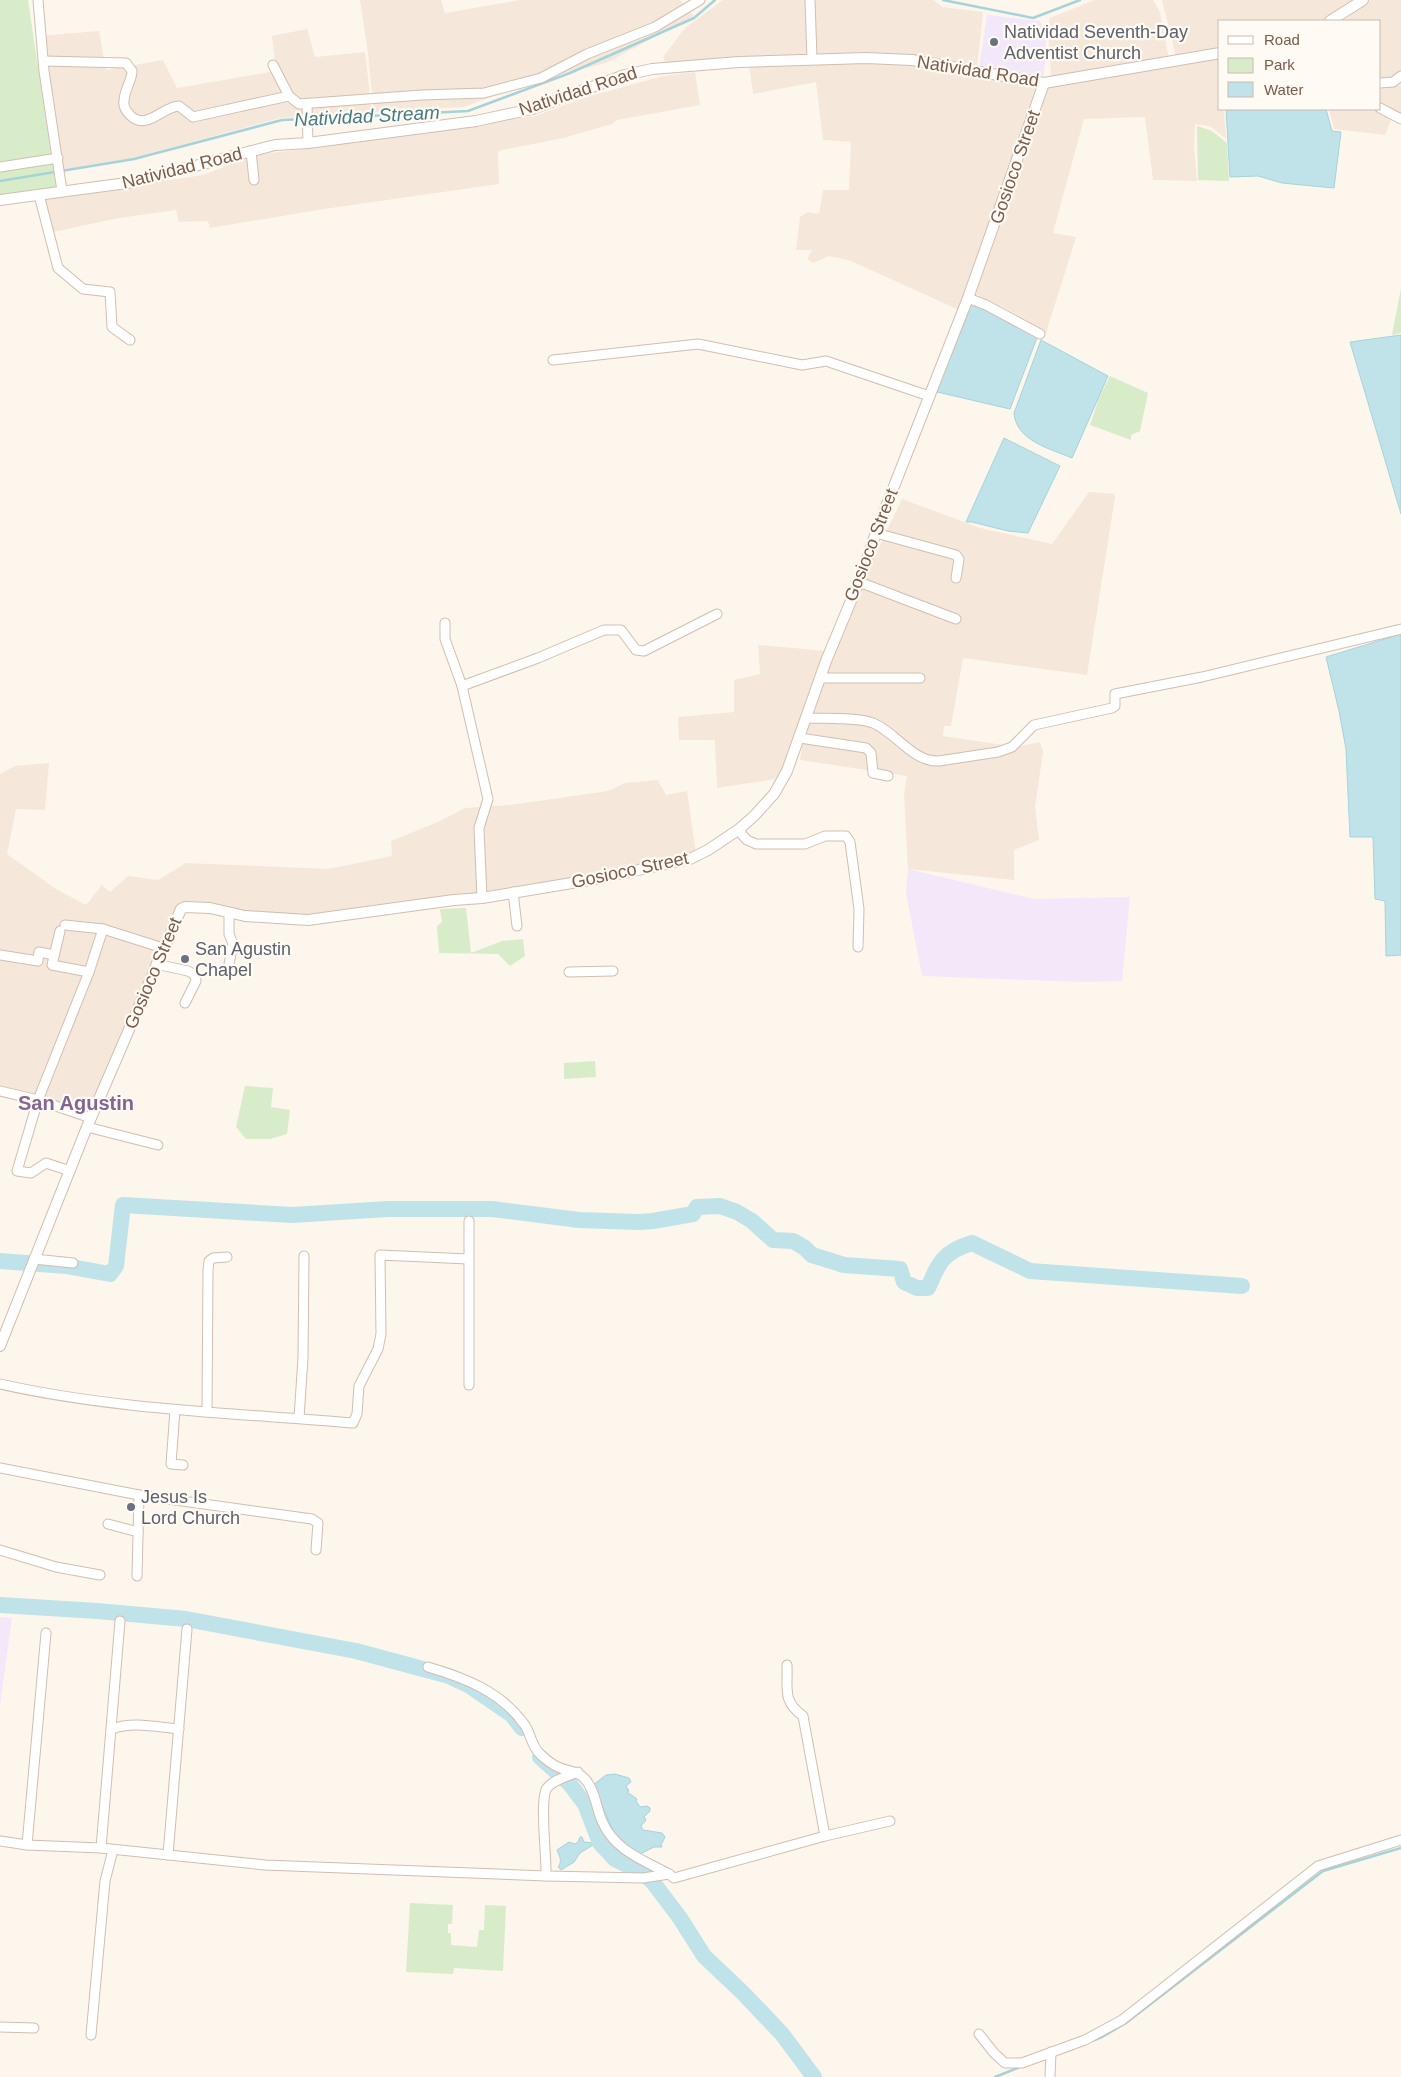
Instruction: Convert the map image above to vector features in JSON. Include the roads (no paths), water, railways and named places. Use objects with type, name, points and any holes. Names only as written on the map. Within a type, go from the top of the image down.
[{"type":"street","points":[[38,0],[61,187]]},
{"type":"street","points":[[273,65],[289,96],[307,109],[422,95],[484,93],[541,78],[587,54],[655,27],[700,0]]},
{"type":"street","points":[[810,0],[812,59]]},
{"type":"street","points":[[1332,20],[1363,0]]},
{"type":"street","name":"Natividad Road","points":[[0,200],[39,195],[61,187],[134,182],[275,144],[308,143],[476,120],[519,111],[641,70],[739,62],[866,58],[912,60],[1044,83],[1218,53]]},
{"type":"street","points":[[44,61],[126,63],[132,71],[123,100],[124,106],[132,117],[143,121],[161,115],[174,106],[180,106],[193,117],[289,96]]},
{"type":"street","points":[[1381,83],[1392,82],[1401,76]]},
{"type":"street","name":"Gosioco Street","points":[[0,1346],[89,1123],[181,909],[185,907],[210,908],[230,913],[308,920],[454,900],[482,898],[676,863],[690,859],[708,850],[738,830],[774,794],[787,772],[820,678],[968,298],[1044,83]]},
{"type":"street","points":[[307,109],[308,143]]},
{"type":"street","points":[[1381,109],[1401,119]]},
{"type":"street","points":[[251,151],[254,180]]},
{"type":"street","points":[[0,167],[58,162]]},
{"type":"street","points":[[39,195],[58,268],[83,290],[110,292],[112,327],[130,340]]},
{"type":"street","points":[[968,298],[986,305],[1040,334]]},
{"type":"street","points":[[553,360],[698,344],[802,365],[826,361],[930,396]]},
{"type":"street","points":[[876,533],[956,555],[959,559],[956,578]]},
{"type":"street","points":[[858,582],[956,619]]},
{"type":"street","points":[[462,686],[538,658],[604,630],[621,630],[636,650],[644,651],[718,614]]},
{"type":"street","points":[[445,623],[445,639],[462,686],[488,799],[479,828],[482,898]]},
{"type":"street","points":[[807,718],[870,722],[886,730],[929,762],[968,757],[998,752],[1012,746],[1034,725],[1112,708],[1115,706],[1115,694],[1221,672],[1401,629]]},
{"type":"street","points":[[820,678],[920,678]]},
{"type":"street","points":[[800,738],[866,748],[871,753],[873,773],[888,776]]},
{"type":"street","points":[[738,830],[748,840],[756,844],[805,844],[825,836],[846,836],[850,842],[859,908],[858,947]]},
{"type":"street","points":[[513,892],[517,926]]},
{"type":"street","points":[[229,964],[233,944],[229,934],[230,913]]},
{"type":"street","points":[[89,972],[52,965],[63,928],[103,929],[163,948]]},
{"type":"street","points":[[70,1171],[46,1163],[31,1173],[17,1171],[38,1100],[89,972],[103,929]]},
{"type":"street","points":[[0,955],[38,961],[39,952],[54,955]]},
{"type":"street","points":[[156,964],[188,970],[195,975],[196,981],[185,1003]]},
{"type":"street","points":[[569,972],[613,971]]},
{"type":"street","points":[[0,1091],[38,1100],[89,1123],[158,1145]]},
{"type":"street","points":[[469,1222],[469,1385]]},
{"type":"street","points":[[0,1384],[47,1394],[175,1410],[352,1423],[357,1414],[359,1386],[378,1349],[380,1334],[380,1255],[468,1259]]},
{"type":"street","points":[[206,1412],[209,1261],[213,1258],[227,1256]]},
{"type":"street","points":[[299,1418],[303,1358],[304,1256]]},
{"type":"street","points":[[33,1262],[73,1263]]},
{"type":"street","points":[[175,1410],[171,1464],[183,1465]]},
{"type":"street","points":[[0,1468],[140,1495],[312,1519],[318,1523],[316,1550]]},
{"type":"street","points":[[137,1576],[140,1495]]},
{"type":"street","points":[[108,1524],[138,1532]]},
{"type":"street","points":[[0,1550],[56,1567],[100,1574]]},
{"type":"street","points":[[101,1848],[120,1621]]},
{"type":"street","points":[[168,1855],[187,1629]]},
{"type":"street","points":[[27,1844],[46,1633]]},
{"type":"street","points":[[787,1665],[788,1700],[791,1708],[803,1716],[825,1836]]},
{"type":"street","points":[[428,1667],[469,1680],[509,1706],[525,1726],[534,1747],[540,1754],[557,1767],[578,1772],[586,1780],[596,1800],[602,1821],[624,1851],[664,1875],[674,1878],[825,1836],[890,1821]]},
{"type":"street","points":[[112,1730],[120,1726],[179,1729]]},
{"type":"street","points":[[546,1876],[543,1807],[546,1789],[562,1778],[578,1772]]},
{"type":"street","points":[[979,2034],[1005,2064],[1022,2062],[1086,2040],[1122,2020],[1318,1866],[1401,1840]]},
{"type":"street","points":[[0,1841],[101,1848],[265,1865],[546,1876],[644,1878],[664,1875]]},
{"type":"street","points":[[91,2035],[106,1881],[113,1850]]},
{"type":"street","points":[[0,2027],[34,2028]]},
{"type":"street","points":[[1050,2077],[1051,2052]]},
{"type":"water","points":[[1226,110],[1326,110],[1332,131],[1341,132],[1334,188],[1282,183],[1258,176],[1230,177]]},
{"type":"water","points":[[971,302],[1038,335],[1010,409],[933,391]]},
{"type":"water","points":[[1401,335],[1401,514],[1350,342]]},
{"type":"water","points":[[1041,340],[1108,376],[1072,458],[1036,443],[1021,431],[1016,423],[1014,413]]},
{"type":"water","points":[[1004,438],[1060,466],[1028,533],[1008,531],[966,522]]},
{"type":"water","points":[[1401,634],[1401,955],[1386,956],[1385,901],[1375,899],[1373,837],[1350,837],[1346,749],[1326,657]]},
{"type":"water","points":[[615,1774],[629,1778],[631,1782],[626,1786],[629,1791],[627,1792],[637,1799],[636,1801],[640,1807],[647,1806],[650,1808],[650,1811],[644,1817],[646,1820],[641,1826],[643,1830],[662,1833],[665,1837],[661,1845],[662,1847],[654,1847],[638,1855],[614,1833],[593,1785],[606,1775]]},
{"type":"water","points":[[582,1837],[584,1842],[593,1843],[593,1845],[580,1853],[574,1862],[561,1870],[558,1867],[560,1856],[557,1850],[569,1842],[575,1844]]},
{"type":"waterway","name":"Natividad Stream","points":[[310,119],[468,111],[570,73],[694,18],[715,0]]},
{"type":"waterway","name":"Natividad Stream","points":[[943,0],[1033,18],[1080,0]]},
{"type":"waterway","name":"Natividad Stream","points":[[0,181],[134,159],[282,120],[304,119]]},
{"type":"waterway","points":[[0,1261],[66,1266],[110,1274],[116,1266],[123,1205],[292,1215],[388,1209],[492,1209],[579,1220],[639,1222],[693,1214],[697,1207],[720,1206],[737,1212],[752,1221],[773,1240],[793,1241],[812,1255],[844,1265],[900,1269],[904,1282],[917,1288],[928,1288],[935,1271],[943,1259],[954,1250],[972,1243],[1030,1271],[1242,1286]]},
{"type":"waterway","points":[[0,1605],[186,1619],[356,1651],[449,1676],[468,1685],[512,1715],[522,1728]]},
{"type":"waterway","points":[[540,1757],[569,1783],[585,1804],[600,1843],[615,1859],[639,1871],[652,1881],[680,1918],[704,1956],[782,2034],[814,2077]]},
{"type":"waterway","points":[[1092,2041],[1126,2023],[1323,1871],[1401,1848]]},
{"type":"waterway","points":[[995,2077],[1023,2066]]},
{"type":"place","name":"Natividad Seventh-Day Adventist Church","points":[[994,42]]},
{"type":"place","name":"San Agustin Chapel","points":[[185,959]]},
{"type":"place","name":"Jesus Is Lord Church","points":[[131,1507]]},
{"type":"district","name":"San Agustin","points":[[76,1103]]}]
